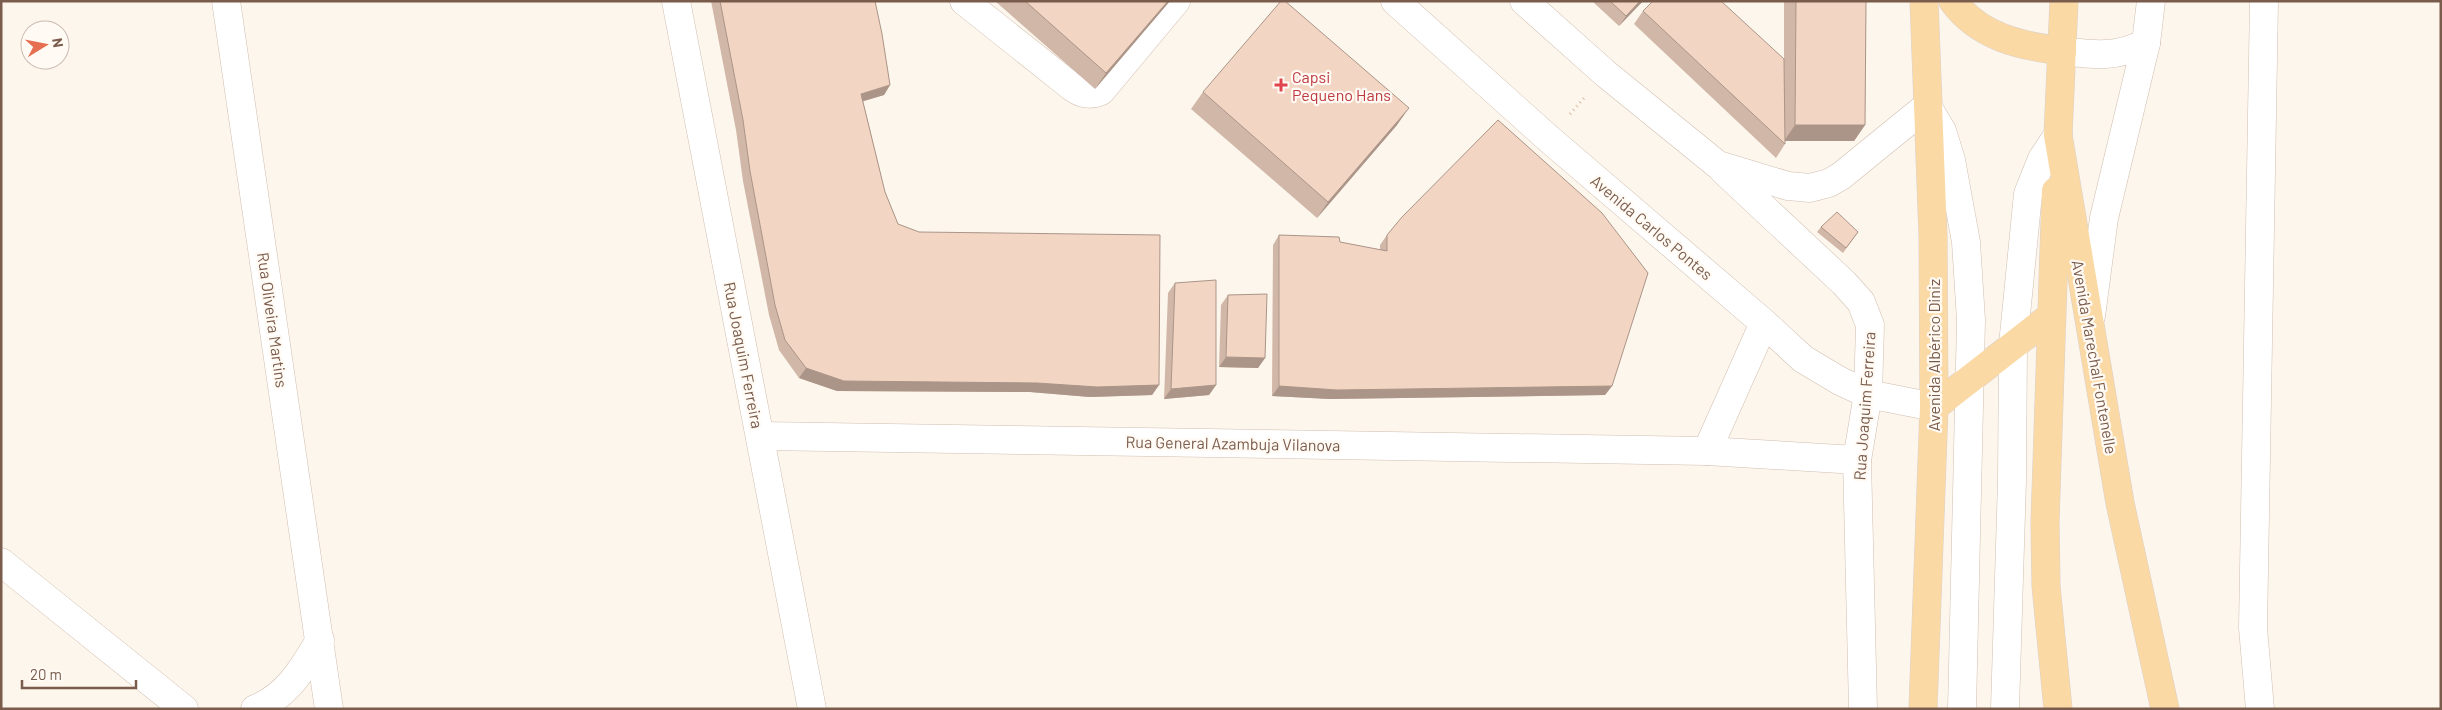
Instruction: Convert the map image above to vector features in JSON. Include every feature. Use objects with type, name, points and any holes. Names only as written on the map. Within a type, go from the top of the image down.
[{"type":"main road","name":"Avenida Albérico Diniz","points":[[1923,709],[1934,407],[1933,235],[1924,1]]},
{"type":"main road","points":[[1953,1],[1972,23],[1992,34],[2024,46],[2062,51]]},
{"type":"main road","name":"Avenida Marechal Fontenelle","points":[[2064,1],[2058,135],[2120,503],[2165,709]]},
{"type":"main road","points":[[2058,135],[2045,522],[2046,586],[2058,709]]},
{"type":"main road","points":[[1934,407],[2051,316]]},
{"type":"street","name":"Rua Oliveira Martins","points":[[226,1],[329,709]]},
{"type":"street","name":"Rua Joaquim Ferreira","points":[[676,1],[812,709]]},
{"type":"street","points":[[964,1],[1080,93],[1091,95],[1101,91],[1176,1]]},
{"type":"street","name":"Avenida Carlos Pontes","points":[[1395,1],[1549,140],[1764,323],[1803,359],[1840,381],[1868,394],[1934,407]]},
{"type":"street","points":[[1524,1],[1606,74],[1718,165],[1788,186],[1810,188],[1828,183],[1849,171],[1927,106],[1942,131],[1951,160],[1966,242],[1971,320],[1962,709]]},
{"type":"street","points":[[2090,325],[2104,218],[2146,43],[2151,1]]},
{"type":"street","points":[[2260,709],[2254,628],[2264,1]]},
{"type":"street","points":[[2062,51],[2098,56],[2117,54],[2146,43]]},
{"type":"street","points":[[2005,709],[2012,480],[2013,345],[2028,194],[2042,159],[2058,135]]},
{"type":"street","name":"Rua Joaquim Ferreira","points":[[1718,165],[1861,302],[1870,325],[1868,394],[1857,460],[1863,709]]},
{"type":"street","points":[[1706,450],[1764,323]]},
{"type":"street","name":"Rua General Azambuja Vilanova","points":[[760,436],[1706,450],[1857,460]]},
{"type":"street","points":[[1,562],[184,709]]},
{"type":"street","points":[[255,709],[266,704],[295,681],[320,640]]},
{"type":"path","points":[[1549,140],[1606,74]]},
{"type":"building","points":[[720,1],[875,1],[890,85],[861,94],[885,192],[898,224],[919,232],[1160,235],[1159,385],[1097,387],[1037,383],[844,381],[806,368],[785,340],[775,305]]},
{"type":"building","points":[[1025,1],[1168,1],[1106,73]]},
{"type":"building","points":[[1281,1],[1285,1],[1409,108],[1328,202],[1203,92]]},
{"type":"building","points":[[1610,1],[1640,1],[1626,16]]},
{"type":"building","points":[[1653,1],[1721,1],[1784,59],[1785,144],[1643,11]]},
{"type":"building","points":[[1796,1],[1866,1],[1865,125],[1795,125]]},
{"type":"building","points":[[1498,120],[1602,213],[1648,273],[1612,386],[1337,390],[1279,386],[1279,235],[1339,237],[1340,242],[1387,251],[1387,235],[1402,217]]},
{"type":"building","points":[[1837,212],[1858,232],[1846,248],[1821,227]]},
{"type":"building","points":[[1216,280],[1216,385],[1171,389],[1175,283]]},
{"type":"building","points":[[1267,294],[1265,358],[1226,357],[1228,295]]},
{"type":"place","name":"Capsi Pequeno Hans","points":[[1281,85]]}]
